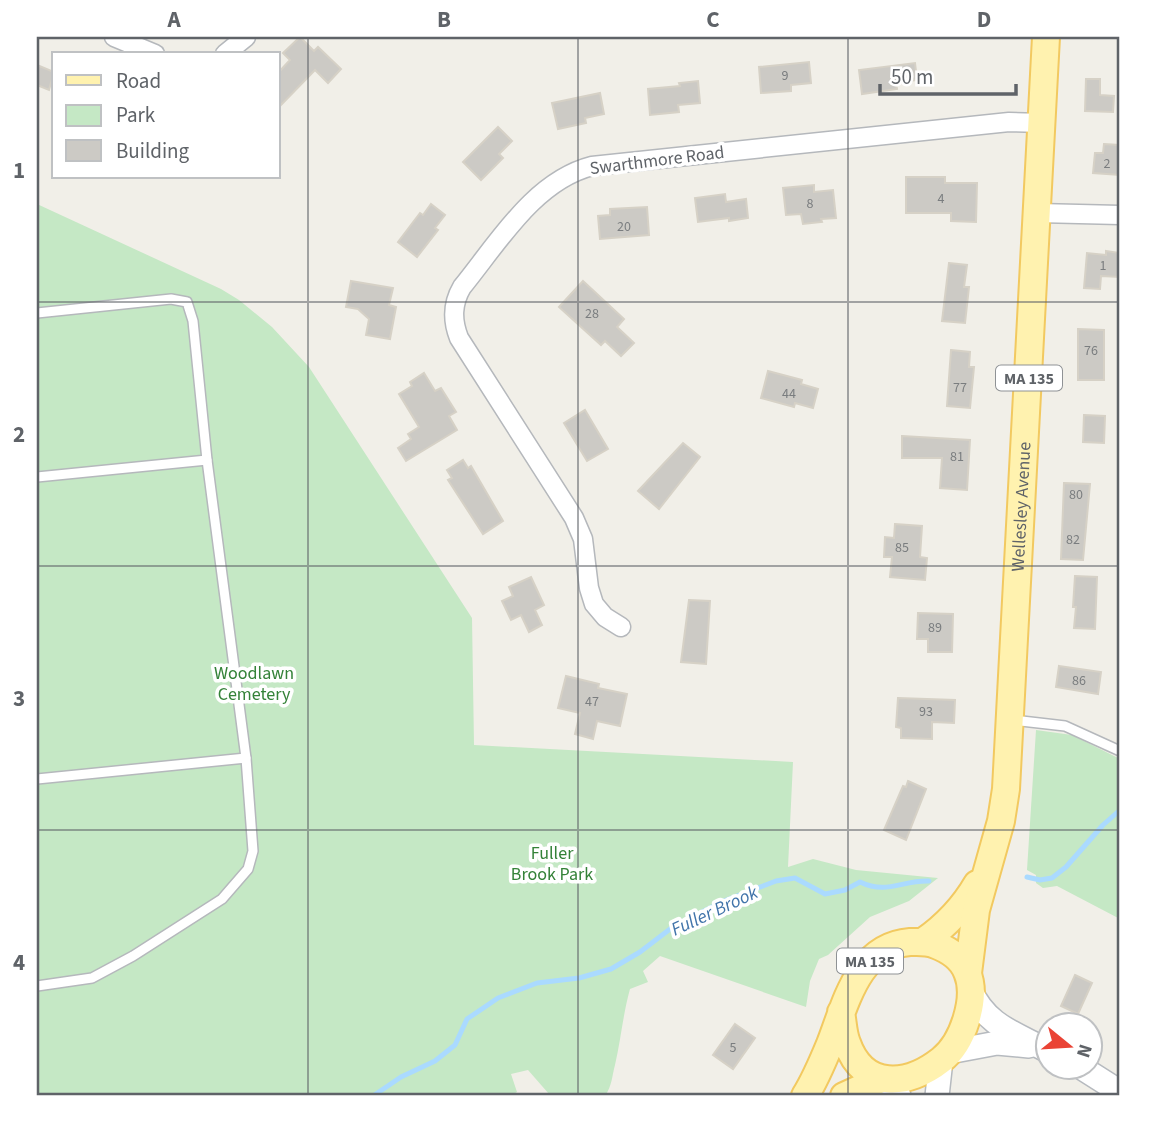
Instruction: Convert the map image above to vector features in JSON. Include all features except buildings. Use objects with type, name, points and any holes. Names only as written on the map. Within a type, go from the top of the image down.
[{"type":"main road","name":"Wellesley Avenue","points":[[969,981],[976,910],[1003,812],[1011,720],[1046,37]]},
{"type":"main road","name":"MA 135","points":[[805,1096],[829,1046],[849,992],[862,969],[877,954],[899,943],[924,941],[945,926],[961,909],[988,866]]},
{"type":"main road","points":[[924,941],[958,958],[969,981]]},
{"type":"main road","name":"MA 135","points":[[945,1056],[964,1024],[970,1004],[969,981]]},
{"type":"main road","points":[[841,1012],[845,1040],[851,1052],[868,1073],[888,1085]]},
{"type":"main road","points":[[844,1096],[901,1080],[945,1056]]},
{"type":"street","points":[[114,37],[150,52]]},
{"type":"street","points":[[227,52],[246,37]]},
{"type":"street","name":"Swarthmore Road","points":[[621,627],[605,617],[594,604],[589,588],[583,539],[574,518],[459,338],[454,321],[455,303],[462,288],[532,202],[551,184],[570,173],[606,164],[1009,122],[1042,123]]},
{"type":"street","points":[[1038,212],[1120,215]]},
{"type":"street","points":[[969,981],[981,1010],[993,1022],[1034,1043]]},
{"type":"street","points":[[937,1096],[945,1056],[998,1043],[1034,1047]]},
{"type":"street","points":[[1101,1080],[1120,1092]]},
{"type":"lane","points":[[37,313],[170,299],[187,302],[193,321],[206,460],[246,758],[253,851],[248,869],[222,899],[133,956],[92,978],[37,986]]},
{"type":"lane","points":[[37,477],[206,460]]},
{"type":"lane","points":[[1011,720],[1065,726],[1120,751]]},
{"type":"lane","points":[[37,779],[246,758]]},
{"type":"green space","points":[[37,204],[221,289],[272,327],[309,367],[472,618],[474,745],[793,762],[788,867],[813,859],[856,870],[938,878],[909,901],[870,917],[828,955],[819,959],[810,981],[806,1007],[660,956],[643,971],[648,982],[630,989],[611,1081],[605,1096],[554,1096],[549,1094],[528,1070],[511,1074],[517,1092],[510,1096],[37,1096]]},
{"type":"green space","points":[[1036,730],[1072,735],[1120,759],[1120,919],[1057,886],[1043,888],[1036,883],[1036,875],[1027,870]]},
{"type":"waterway","name":"Fuller Brook","points":[[1027,877],[1040,880],[1052,878],[1066,867],[1120,810]]},
{"type":"waterway","name":"Fuller Brook","points":[[373,1096],[401,1077],[435,1061],[455,1045],[467,1019],[498,998],[537,983],[579,978],[611,969],[640,952],[674,926],[724,901],[776,881],[795,878],[825,894],[845,890],[860,882],[870,886],[887,887],[929,881]]},
{"type":"park label","name":"Woodlawn Cemetery","points":[[254,683]]},
{"type":"park label","name":"Fuller Brook Park","points":[[552,863]]}]
